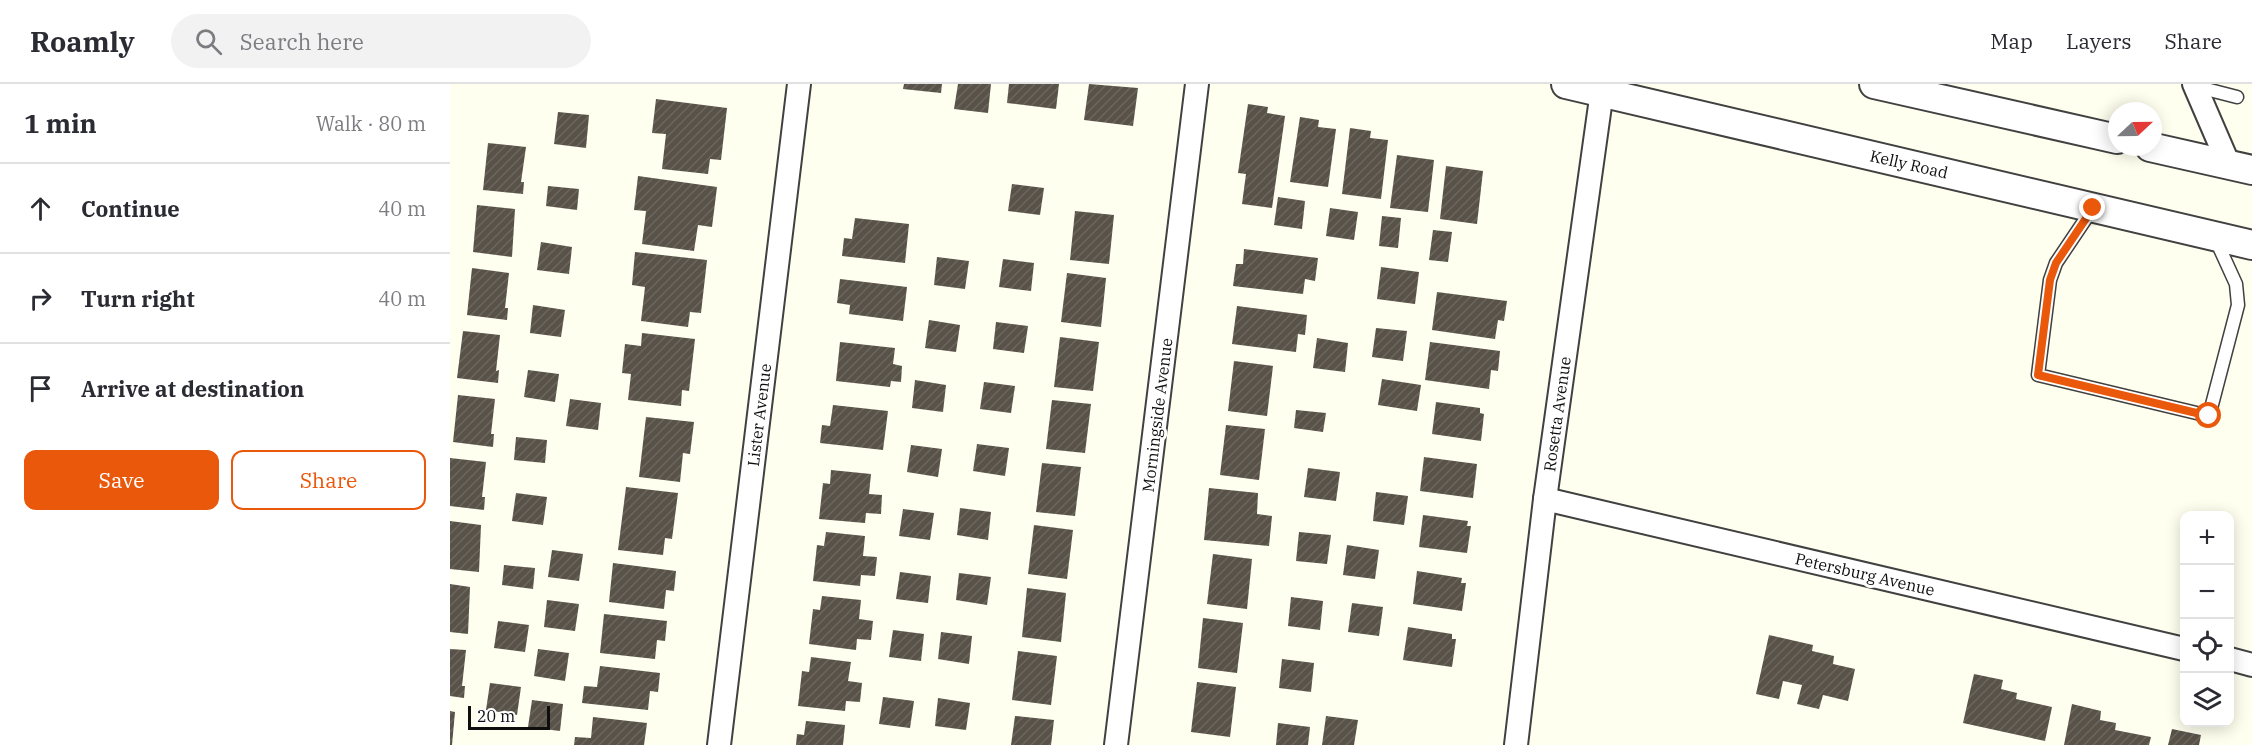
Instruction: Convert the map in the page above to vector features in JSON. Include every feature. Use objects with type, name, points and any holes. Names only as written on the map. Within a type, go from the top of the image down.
[{"type":"street","name":"Lister Avenue","points":[[719,745],[799,84]]},
{"type":"street","name":"Morningside Avenue","points":[[1116,745],[1197,84]]},
{"type":"street","name":"Kelly Road","points":[[1566,84],[1603,88],[2252,245]]},
{"type":"street","points":[[1874,84],[2108,138]]},
{"type":"street","points":[[2192,85],[2240,167]]},
{"type":"street","name":"Rosetta Avenue","points":[[1516,745],[1545,499],[1603,88]]},
{"type":"street","points":[[2162,150],[2240,167]]},
{"type":"street","name":"Petersburg Avenue","points":[[1545,499],[2180,648]]},
{"type":"street","points":[[2234,660],[2252,665]]},
{"type":"lane","points":[[2192,85],[2237,97]]},
{"type":"lane","points":[[2093,208],[2056,263],[2050,280],[2038,375],[2209,416],[2238,305],[2236,284],[2215,236]]},
{"type":"building","points":[[904,84],[942,84],[941,93],[903,89]]},
{"type":"building","points":[[958,84],[991,84],[988,113],[954,109]]},
{"type":"building","points":[[1009,84],[1059,84],[1056,109],[1007,103]]},
{"type":"building","points":[[1089,84],[1138,88],[1133,126],[1084,120]]},
{"type":"building","points":[[656,99],[727,108],[721,160],[710,159],[708,174],[662,169],[666,134],[652,133]]},
{"type":"building","points":[[1248,104],[1268,107],[1267,113],[1285,116],[1272,208],[1242,204],[1246,174],[1238,173]]},
{"type":"building","points":[[558,112],[589,115],[586,148],[554,144]]},
{"type":"building","points":[[1300,117],[1319,120],[1318,127],[1336,129],[1328,187],[1290,182]]},
{"type":"building","points":[[1350,128],[1371,131],[1370,138],[1388,140],[1381,199],[1342,194]]},
{"type":"building","points":[[488,143],[526,147],[521,182],[524,182],[523,194],[483,190]]},
{"type":"building","points":[[1397,155],[1434,160],[1428,212],[1390,208]]},
{"type":"building","points":[[1446,166],[1483,171],[1477,224],[1440,219]]},
{"type":"building","points":[[638,176],[717,187],[712,227],[698,225],[694,251],[642,244],[646,211],[634,210]]},
{"type":"building","points":[[1012,184],[1044,188],[1040,215],[1008,211]]},
{"type":"building","points":[[548,186],[579,189],[577,210],[546,206]]},
{"type":"building","points":[[1278,197],[1305,201],[1302,229],[1274,225]]},
{"type":"building","points":[[477,205],[515,209],[512,257],[473,252]]},
{"type":"building","points":[[1330,208],[1358,212],[1354,240],[1326,236]]},
{"type":"building","points":[[1075,211],[1114,215],[1109,264],[1070,260]]},
{"type":"building","points":[[1382,216],[1401,218],[1398,248],[1379,246]]},
{"type":"building","points":[[855,218],[909,224],[905,263],[842,256],[844,238],[852,239]]},
{"type":"building","points":[[1433,230],[1452,232],[1448,262],[1429,260]]},
{"type":"building","points":[[541,242],[572,247],[569,274],[537,270]]},
{"type":"building","points":[[1244,249],[1318,258],[1315,281],[1305,279],[1303,294],[1233,286],[1236,264],[1243,264]]},
{"type":"building","points":[[635,252],[707,260],[701,313],[690,312],[688,327],[641,321],[645,287],[632,285]]},
{"type":"building","points":[[937,257],[969,261],[965,289],[934,285]]},
{"type":"building","points":[[1003,259],[1034,263],[1031,291],[999,287]]},
{"type":"building","points":[[1381,267],[1419,272],[1415,304],[1377,299]]},
{"type":"building","points":[[472,268],[509,273],[505,308],[508,308],[507,320],[467,315]]},
{"type":"building","points":[[1067,273],[1106,278],[1101,327],[1061,322]]},
{"type":"building","points":[[840,279],[907,287],[903,321],[849,314],[850,305],[837,303]]},
{"type":"building","points":[[1437,292],[1507,301],[1504,321],[1498,320],[1495,339],[1432,330]]},
{"type":"building","points":[[533,305],[565,310],[561,337],[530,333]]},
{"type":"building","points":[[1237,306],[1307,315],[1305,335],[1298,334],[1296,352],[1232,344]]},
{"type":"building","points":[[929,320],[960,325],[956,352],[925,348]]},
{"type":"building","points":[[996,322],[1028,326],[1024,353],[993,349]]},
{"type":"building","points":[[1376,328],[1407,331],[1403,361],[1372,357]]},
{"type":"building","points":[[463,331],[500,335],[496,371],[499,370],[498,383],[457,378]]},
{"type":"building","points":[[642,333],[695,339],[689,391],[682,390],[681,406],[628,400],[631,374],[622,373],[625,344],[641,346]]},
{"type":"building","points":[[1060,337],[1099,342],[1093,391],[1054,387]]},
{"type":"building","points":[[1317,338],[1348,343],[1345,372],[1313,368]]},
{"type":"building","points":[[840,342],[895,348],[893,364],[902,366],[901,382],[891,381],[890,387],[836,381]]},
{"type":"building","points":[[1430,342],[1500,351],[1498,371],[1491,370],[1489,389],[1425,380]]},
{"type":"building","points":[[1234,361],[1273,366],[1267,416],[1228,411]]},
{"type":"building","points":[[528,370],[559,374],[555,402],[524,397]]},
{"type":"building","points":[[1382,379],[1421,385],[1417,411],[1378,405]]},
{"type":"building","points":[[915,380],[946,385],[943,412],[912,408]]},
{"type":"building","points":[[984,382],[1015,386],[1011,413],[980,409]]},
{"type":"building","points":[[458,395],[495,399],[491,434],[494,434],[493,447],[453,442]]},
{"type":"building","points":[[570,399],[601,403],[598,430],[566,426]]},
{"type":"building","points":[[1052,400],[1091,404],[1085,453],[1046,449]]},
{"type":"building","points":[[1436,402],[1480,408],[1480,413],[1484,414],[1481,441],[1432,434]]},
{"type":"building","points":[[833,405],[888,411],[883,450],[820,443],[822,425],[830,426]]},
{"type":"building","points":[[1296,410],[1326,413],[1323,432],[1294,428]]},
{"type":"building","points":[[646,417],[694,422],[690,454],[683,453],[680,482],[639,477]]},
{"type":"building","points":[[1226,425],[1265,429],[1259,480],[1220,475]]},
{"type":"building","points":[[516,437],[547,440],[545,463],[514,460]]},
{"type":"building","points":[[977,444],[1009,448],[1005,476],[973,471]]},
{"type":"building","points":[[911,445],[942,449],[938,477],[907,472]]},
{"type":"building","points":[[1424,457],[1477,464],[1473,498],[1420,491]]},
{"type":"building","points":[[450,458],[486,462],[482,497],[485,497],[484,510],[450,506]]},
{"type":"building","points":[[1042,463],[1081,467],[1075,516],[1036,512]]},
{"type":"building","points":[[1308,468],[1340,472],[1336,501],[1304,497]]},
{"type":"building","points":[[831,470],[871,474],[869,494],[882,495],[881,514],[866,513],[865,523],[819,519],[823,483],[830,484]]},
{"type":"building","points":[[626,487],[678,493],[672,539],[665,538],[663,555],[618,550]]},
{"type":"building","points":[[1209,488],[1258,493],[1257,514],[1272,516],[1269,546],[1204,540]]},
{"type":"building","points":[[1376,492],[1408,496],[1404,525],[1373,521]]},
{"type":"building","points":[[516,493],[547,497],[543,525],[512,521]]},
{"type":"building","points":[[960,508],[991,512],[988,540],[957,535]]},
{"type":"building","points":[[903,509],[934,513],[930,540],[899,536]]},
{"type":"building","points":[[1423,515],[1468,521],[1467,526],[1471,526],[1467,553],[1419,547]]},
{"type":"building","points":[[450,521],[481,525],[479,572],[450,569]]},
{"type":"building","points":[[1034,525],[1073,530],[1067,579],[1028,574]]},
{"type":"building","points":[[826,532],[865,536],[863,556],[877,557],[875,576],[861,575],[860,586],[813,581],[817,545],[824,546]]},
{"type":"building","points":[[1299,532],[1331,535],[1327,564],[1296,561]]},
{"type":"building","points":[[1347,545],[1379,550],[1375,579],[1343,575]]},
{"type":"building","points":[[552,550],[583,554],[579,581],[548,577]]},
{"type":"building","points":[[1213,554],[1252,559],[1247,609],[1207,604]]},
{"type":"building","points":[[613,563],[676,571],[674,591],[666,590],[664,609],[609,602]]},
{"type":"building","points":[[504,565],[535,568],[533,589],[502,585]]},
{"type":"building","points":[[1417,571],[1462,578],[1461,583],[1466,583],[1462,611],[1413,604]]},
{"type":"building","points":[[900,572],[931,576],[928,603],[896,599]]},
{"type":"building","points":[[959,573],[991,577],[987,605],[956,600]]},
{"type":"building","points":[[450,584],[470,587],[468,634],[450,632]]},
{"type":"building","points":[[1027,588],[1066,593],[1061,642],[1022,637]]},
{"type":"building","points":[[822,596],[861,600],[859,619],[873,621],[871,640],[857,639],[856,650],[809,644],[813,609],[820,610]]},
{"type":"building","points":[[1291,597],[1323,601],[1320,630],[1288,626]]},
{"type":"building","points":[[547,600],[579,604],[575,631],[544,627]]},
{"type":"building","points":[[1352,603],[1383,607],[1379,636],[1348,632]]},
{"type":"building","points":[[604,614],[667,621],[665,641],[657,640],[655,659],[600,653]]},
{"type":"building","points":[[1203,618],[1243,623],[1237,673],[1198,668]]},
{"type":"building","points":[[498,621],[529,625],[525,652],[494,648]]},
{"type":"building","points":[[1408,627],[1452,634],[1452,639],[1456,639],[1452,667],[1403,660]]},
{"type":"building","points":[[893,630],[924,634],[921,661],[889,657]]},
{"type":"building","points":[[941,632],[972,636],[969,664],[938,659]]},
{"type":"building","points":[[1769,635],[1813,645],[1812,651],[1834,656],[1833,664],[1855,669],[1848,701],[1823,695],[1819,709],[1797,704],[1802,685],[1783,681],[1779,699],[1756,694]]},
{"type":"building","points":[[450,649],[466,650],[462,686],[465,686],[464,698],[450,696]]},
{"type":"building","points":[[538,649],[569,653],[565,681],[534,676]]},
{"type":"building","points":[[1018,651],[1057,656],[1051,705],[1012,700]]},
{"type":"building","points":[[811,657],[851,662],[848,681],[862,683],[860,702],[846,701],[845,711],[798,706],[802,671],[809,672]]},
{"type":"building","points":[[1282,659],[1314,663],[1311,692],[1279,688]]},
{"type":"building","points":[[600,666],[660,673],[658,692],[650,691],[648,710],[582,703],[584,686],[597,687]]},
{"type":"building","points":[[1974,674],[2003,680],[2001,689],[2017,693],[2016,699],[2052,707],[2045,741],[1963,723]]},
{"type":"building","points":[[1197,682],[1236,687],[1230,737],[1191,732]]},
{"type":"building","points":[[490,683],[521,687],[517,715],[486,710]]},
{"type":"building","points":[[883,697],[914,701],[910,728],[879,724]]},
{"type":"building","points":[[938,698],[970,703],[966,730],[935,726]]},
{"type":"building","points":[[532,700],[563,704],[560,731],[528,727]]},
{"type":"building","points":[[2072,704],[2101,711],[2100,720],[2116,723],[2115,730],[2151,737],[2149,745],[2064,745]]},
{"type":"building","points":[[450,711],[455,712],[452,745],[450,745]]},
{"type":"building","points":[[1015,716],[1054,720],[1051,745],[1011,745]]},
{"type":"building","points":[[1326,716],[1358,720],[1354,745],[1322,745]]},
{"type":"building","points":[[593,717],[647,723],[644,745],[574,745],[575,737],[591,738]]},
{"type":"building","points":[[806,721],[845,725],[843,745],[796,745],[797,734],[804,735]]},
{"type":"building","points":[[1278,723],[1310,727],[1308,745],[1276,745]]},
{"type":"building","points":[[2172,729],[2201,735],[2199,745],[2168,745]]},
{"type":"route","points":[[2093,208],[2056,263],[2050,280],[2038,375],[2209,416]]}]
